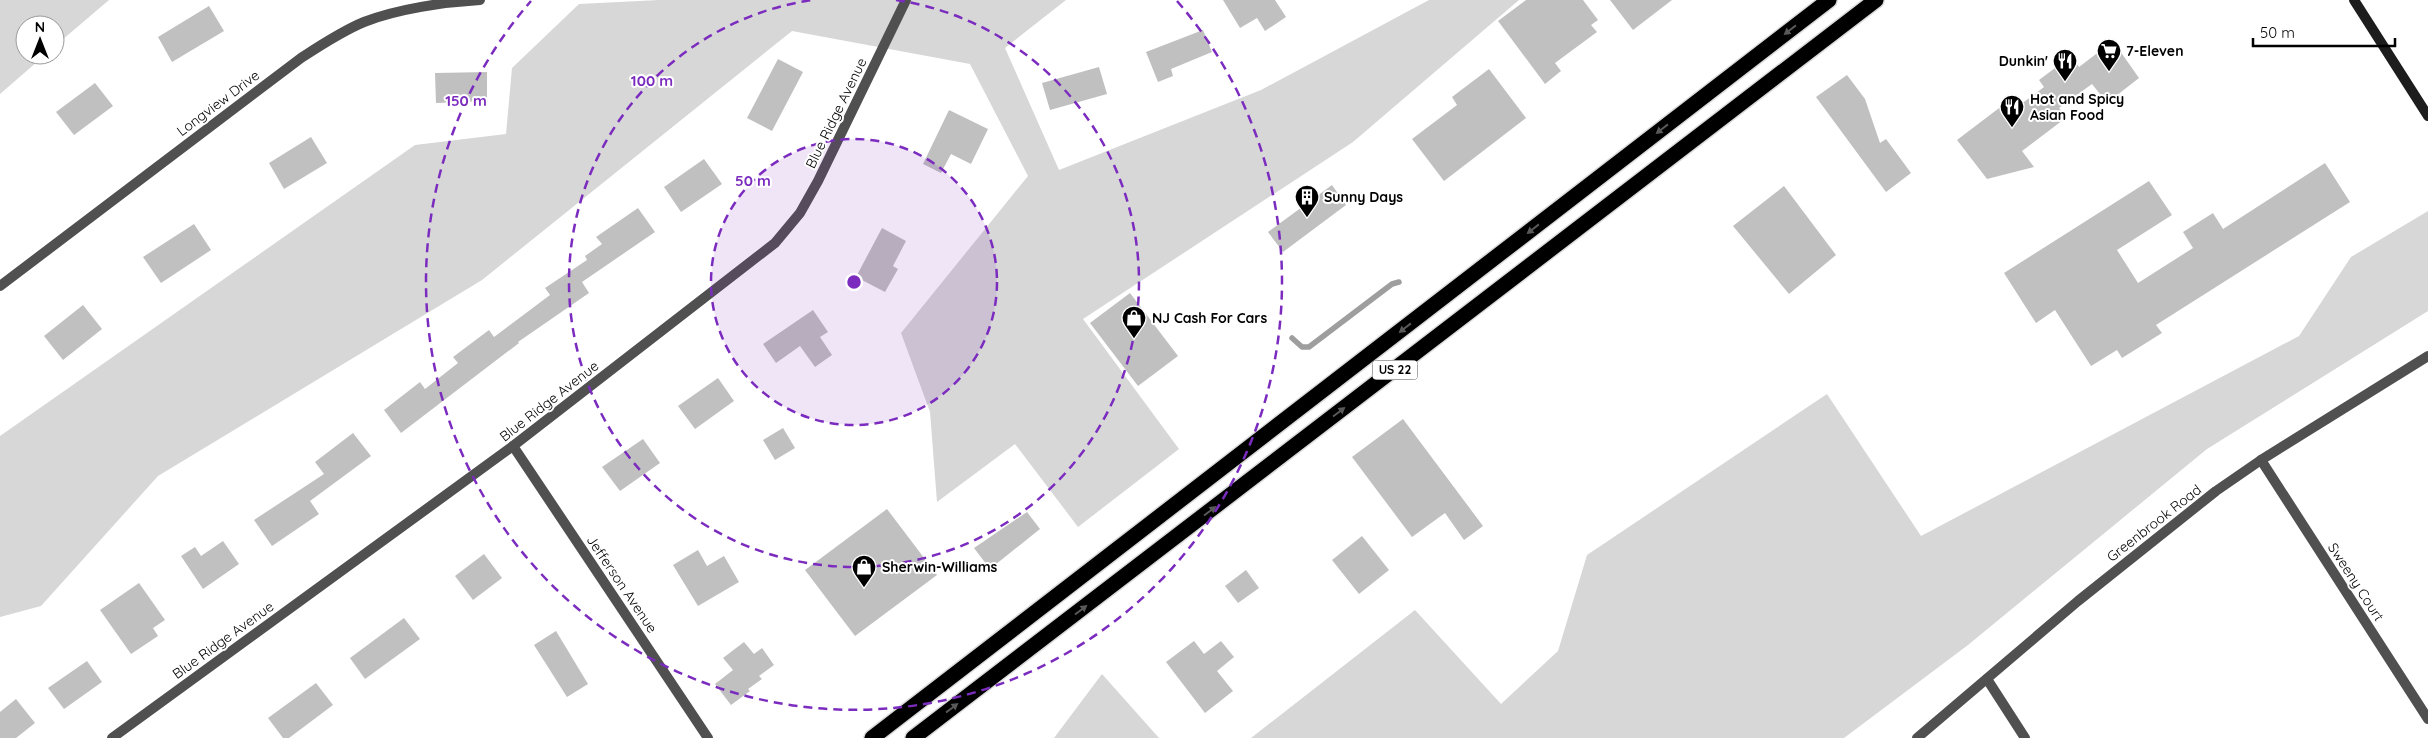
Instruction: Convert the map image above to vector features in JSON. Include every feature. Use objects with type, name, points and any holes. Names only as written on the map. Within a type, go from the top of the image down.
[{"type":"highway","name":"US 22","points":[[872,738],[1829,0]]},
{"type":"highway","name":"US 22","points":[[913,738],[1876,0]]},
{"type":"street","name":"Longview Drive","points":[[0,286],[301,58],[346,31],[366,21],[434,4],[480,0]]},
{"type":"street","name":"Blue Ridge Avenue","points":[[112,738],[513,446],[775,243],[800,213],[818,181],[906,0]]},
{"type":"street","points":[[2354,0],[2428,116]]},
{"type":"street","name":"Greenbrook Road","points":[[1917,738],[2093,589],[2216,492],[2261,460],[2428,356]]},
{"type":"street","name":"Jefferson Avenue","points":[[513,446],[708,738]]},
{"type":"street","name":"Sweeny Court","points":[[2261,460],[2428,719]]},
{"type":"street","points":[[1987,679],[2025,738]]},
{"type":"shaded area","points":[[0,0],[109,0],[65,37],[65,15],[15,15],[15,65],[33,65],[0,94]]},
{"type":"shaded area","points":[[659,0],[1066,0],[1005,48],[1059,170],[1261,90],[1429,0],[1519,0],[1353,142],[1083,319],[1179,449],[1078,527],[1015,444],[937,502],[930,412],[901,333],[1028,176],[970,64],[792,31],[482,280],[158,476],[41,606],[0,617],[0,436],[415,145],[506,134],[512,68],[579,4]]},
{"type":"shaded area","points":[[2428,211],[2428,311],[2207,449],[1968,645],[1844,738],[1251,738],[1415,610],[1501,704],[1558,651],[1587,555],[1827,394],[1921,536],[2299,336],[2351,257]]},
{"type":"shaded area","points":[[1102,674],[1159,738],[1054,738]]},
{"type":"building","points":[[1223,0],[1275,0],[1286,17],[1265,31],[1257,18],[1240,28]]},
{"type":"building","points":[[1526,0],[1583,0],[1598,20],[1591,25],[1597,32],[1555,63],[1561,71],[1545,84],[1498,21]]},
{"type":"building","points":[[1610,0],[1672,0],[1633,30]]},
{"type":"building","points":[[209,6],[224,31],[172,62],[158,37]]},
{"type":"building","points":[[1203,30],[1212,52],[1171,69],[1173,76],[1158,82],[1146,52]]},
{"type":"building","name":"Hot and Spicy Asian Food","points":[[2113,41],[2139,78],[2107,103],[2092,84],[2059,108],[2067,117],[2022,151],[2034,167],[1987,179],[1957,140],[2007,102],[2013,110],[2044,87],[2039,80],[2071,56],[2079,67]]},
{"type":"building","points":[[778,59],[803,72],[772,131],[747,118]]},
{"type":"building","points":[[1099,67],[1107,94],[1050,110],[1042,83]]},
{"type":"building","points":[[1489,69],[1526,118],[1444,181],[1412,139],[1457,105],[1452,97]]},
{"type":"building","points":[[487,72],[487,101],[436,103],[435,73]]},
{"type":"building","points":[[1847,75],[1865,99],[1880,143],[1886,139],[1911,173],[1886,192],[1816,97]]},
{"type":"building","points":[[95,83],[113,106],[74,135],[56,112]]},
{"type":"building","points":[[949,110],[988,129],[971,164],[951,154],[941,173],[923,164]]},
{"type":"building","points":[[311,137],[327,163],[284,189],[269,163]]},
{"type":"building","points":[[704,159],[722,184],[681,212],[664,187]]},
{"type":"building","points":[[2325,163],[2350,202],[2156,325],[2162,333],[2122,358],[2117,350],[2091,366],[2055,310],[2036,323],[2004,273],[2149,181],[2172,215],[2117,250],[2138,283],[2193,248],[2183,232],[2213,213],[2223,229]]},
{"type":"building","name":"Sunny Days","points":[[1332,185],[1346,205],[1283,252],[1268,232]]},
{"type":"building","points":[[1784,186],[1836,255],[1789,294],[1733,226]]},
{"type":"building","points":[[638,208],[655,232],[582,282],[589,293],[518,342],[401,433],[384,410],[420,382],[425,389],[458,363],[453,357],[489,330],[494,337],[550,295],[545,288],[587,260],[585,256],[602,244],[596,237]]},
{"type":"building","points":[[194,224],[211,250],[161,283],[143,257]]},
{"type":"building","points":[[882,228],[906,241],[893,266],[898,269],[885,292],[856,277]]},
{"type":"building","name":"NJ Cash For Cars","points":[[1130,293],[1178,356],[1138,386],[1090,323]]},
{"type":"building","points":[[83,305],[102,329],[63,360],[44,336]]},
{"type":"building","points":[[813,310],[828,332],[820,337],[832,355],[815,367],[800,346],[776,363],[763,344]]},
{"type":"building","points":[[718,378],[734,401],[695,429],[678,406]]},
{"type":"building","points":[[1403,419],[1483,526],[1464,540],[1445,513],[1412,537],[1352,457]]},
{"type":"building","points":[[783,428],[795,448],[775,460],[763,440]]},
{"type":"building","points":[[353,433],[371,456],[310,501],[319,514],[272,546],[254,520],[324,474],[315,462]]},
{"type":"building","points":[[643,439],[660,463],[620,491],[602,467]]},
{"type":"building","points":[[887,509],[937,575],[855,636],[805,570]]},
{"type":"building","points":[[1027,512],[1040,529],[990,569],[974,548]]},
{"type":"building","points":[[1362,536],[1389,570],[1359,594],[1332,560]]},
{"type":"building","points":[[223,541],[239,564],[203,589],[181,556],[195,547],[201,556]]},
{"type":"building","points":[[698,550],[707,566],[724,556],[739,582],[698,606],[673,565]]},
{"type":"building","points":[[484,554],[502,578],[473,600],[455,576]]},
{"type":"building","points":[[1246,570],[1259,588],[1238,603],[1225,586]]},
{"type":"building","points":[[139,583],[165,620],[153,628],[158,636],[131,654],[100,610]]},
{"type":"building","points":[[404,618],[420,639],[365,679],[350,658]]},
{"type":"building","points":[[556,631],[588,684],[567,697],[534,645]]},
{"type":"building","points":[[1194,641],[1204,654],[1221,641],[1234,657],[1217,671],[1233,691],[1205,713],[1166,662]]},
{"type":"building","points":[[744,642],[754,654],[762,648],[774,665],[759,676],[762,679],[748,689],[750,691],[731,705],[715,684],[733,670],[723,658]]},
{"type":"building","points":[[87,661],[102,682],[64,709],[48,688]]},
{"type":"building","points":[[316,683],[333,705],[289,738],[283,738],[268,718]]},
{"type":"building","points":[[16,699],[35,723],[16,738],[0,738],[0,712]]},
{"type":"waterway","points":[[1292,338],[1302,347],[1309,347],[1392,284],[1399,282]]},
{"type":"place","name":"7-Eleven","points":[[2109,72]]},
{"type":"place","name":"Dunkin'","points":[[2065,82]]},
{"type":"place","name":"Hot and Spicy Asian Food","points":[[2012,128]]},
{"type":"place","name":"Sunny Days","points":[[1307,218]]},
{"type":"place","name":"NJ Cash For Cars","points":[[1134,339]]},
{"type":"place","name":"Sherwin-Williams","points":[[864,588]]}]
